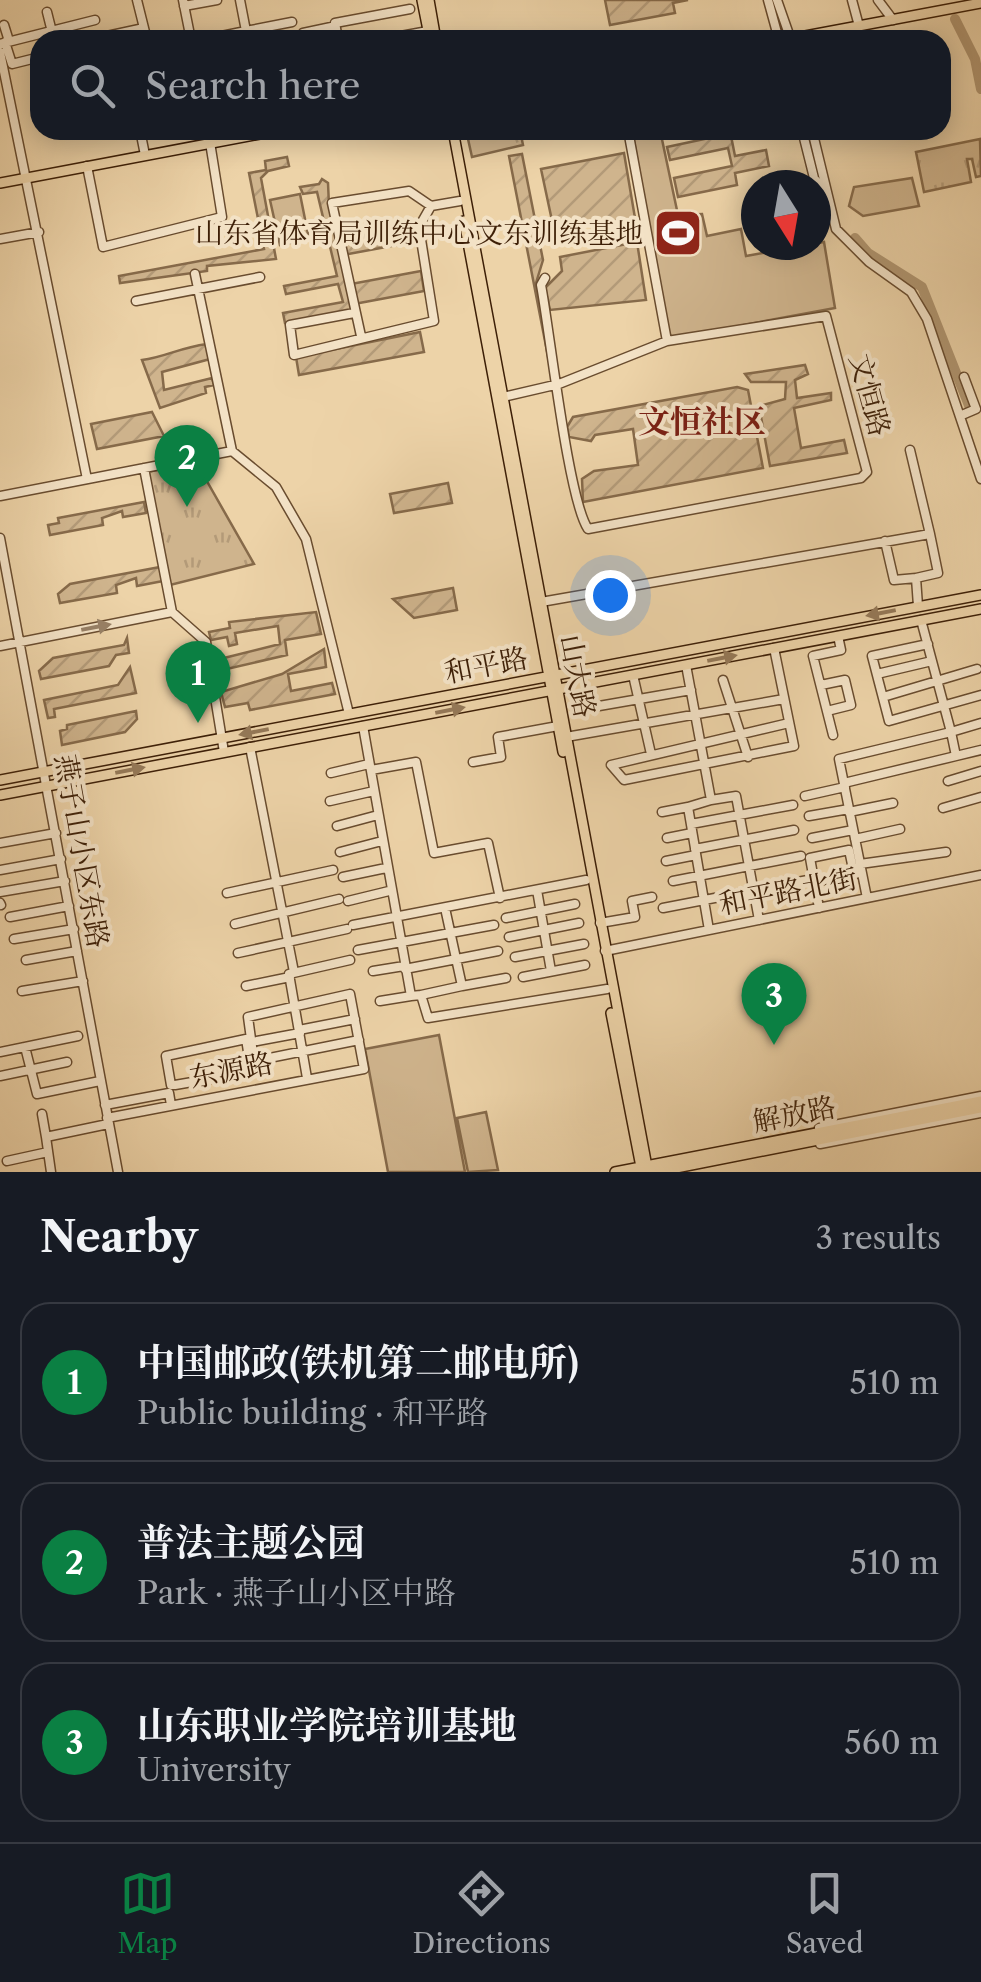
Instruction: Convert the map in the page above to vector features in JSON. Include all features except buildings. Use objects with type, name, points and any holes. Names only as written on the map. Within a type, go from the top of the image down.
[{"type":"main road","points":[[426,0],[431,30]]},
{"type":"main road","points":[[838,30],[981,3]]},
{"type":"main road","points":[[0,183],[226,140]]},
{"type":"main road","name":"山大路","points":[[451,140],[460,202],[647,1169]]},
{"type":"main road","name":"山大路","points":[[452,140],[503,396],[551,676]]},
{"type":"main road","name":"和平路","points":[[0,780],[979,595]]},
{"type":"main road","name":"和平路","points":[[0,794],[980,611]]},
{"type":"main road","name":"山大路","points":[[554,689],[607,989],[647,1169]]},
{"type":"main road","name":"解放路","points":[[705,1158],[981,1098]]},
{"type":"main road","name":"解放路","points":[[615,1172],[981,1111]]},
{"type":"street","points":[[134,30],[144,28],[137,0]]},
{"type":"street","points":[[189,30],[184,3],[217,0]]},
{"type":"street","points":[[240,0],[246,30]]},
{"type":"street","points":[[768,0],[782,30]]},
{"type":"street","points":[[784,30],[777,2],[792,0]]},
{"type":"street","points":[[852,0],[859,26]]},
{"type":"street","points":[[878,0],[894,20]]},
{"type":"street","points":[[336,30],[335,22],[410,9]]},
{"type":"street","points":[[47,12],[51,30]]},
{"type":"street","points":[[66,30],[95,20]]},
{"type":"street","points":[[251,30],[292,22]]},
{"type":"street","points":[[4,25],[12,64],[30,60]]},
{"type":"street","points":[[317,30],[336,26]]},
{"type":"street","points":[[5,43],[30,39]]},
{"type":"street","points":[[0,52],[4,90],[14,115],[28,178],[86,479]]},
{"type":"street","points":[[0,118],[14,115]]},
{"type":"street","points":[[142,140],[145,155]]},
{"type":"street","points":[[87,166],[103,247],[222,217],[210,140]]},
{"type":"street","points":[[630,140],[666,341]]},
{"type":"street","points":[[804,140],[812,170]]},
{"type":"street","points":[[814,140],[821,170]]},
{"type":"street","points":[[361,336],[332,204],[410,191],[431,206],[460,202]]},
{"type":"street","points":[[354,313],[290,325],[294,355],[434,321],[419,227],[431,206]]},
{"type":"street","points":[[831,212],[836,229],[869,262],[912,292],[928,319],[981,479]]},
{"type":"street","points":[[0,239],[39,232]]},
{"type":"street","points":[[195,274],[232,451],[276,487],[306,539],[349,714]]},
{"type":"street","points":[[136,301],[260,277]]},
{"type":"street","points":[[545,278],[542,286],[559,384]]},
{"type":"street","name":"文恒路","points":[[503,396],[559,384],[666,341],[826,316],[867,472],[862,478],[595,529],[585,526],[559,384]]},
{"type":"street","points":[[962,415],[976,409],[964,377]]},
{"type":"street","points":[[886,541],[894,580],[938,573],[910,450]]},
{"type":"street","points":[[0,496],[232,451]]},
{"type":"street","points":[[144,468],[172,612],[206,642],[224,752]]},
{"type":"street","points":[[541,602],[930,534]]},
{"type":"street","name":"燕子山小区东路","points":[[0,538],[118,1172]]},
{"type":"street","points":[[916,578],[918,606]]},
{"type":"street","points":[[979,595],[980,611]]},
{"type":"street","points":[[0,646],[172,612]]},
{"type":"street","points":[[921,620],[956,756]]},
{"type":"street","points":[[833,735],[813,656],[841,650],[838,636]]},
{"type":"street","points":[[928,644],[872,656],[889,721],[981,695]]},
{"type":"street","points":[[774,648],[794,746],[624,780],[612,765],[789,723]]},
{"type":"street","points":[[877,674],[932,661]]},
{"type":"street","points":[[686,664],[711,800]]},
{"type":"street","points":[[883,697],[977,669]]},
{"type":"street","points":[[633,674],[651,754]]},
{"type":"street","points":[[723,680],[748,756]]},
{"type":"street","points":[[821,686],[844,680],[851,705],[827,711]]},
{"type":"street","points":[[599,706],[690,690]]},
{"type":"street","points":[[566,737],[784,699]]},
{"type":"street","points":[[858,870],[839,759],[981,722]]},
{"type":"street","points":[[363,726],[404,968],[428,1018],[607,989]]},
{"type":"street","points":[[473,762],[501,757],[498,736],[558,726]]},
{"type":"street","points":[[250,747],[288,942],[307,1078]]},
{"type":"street","points":[[805,796],[981,750]]},
{"type":"street","points":[[331,773],[416,762],[434,854],[488,843],[500,898]]},
{"type":"street","points":[[943,808],[980,798],[976,773],[948,781]]},
{"type":"street","points":[[330,801],[374,791]]},
{"type":"street","points":[[662,812],[736,796],[759,920]]},
{"type":"street","points":[[808,816],[893,803]]},
{"type":"street","points":[[667,838],[740,815],[793,805]]},
{"type":"street","points":[[688,808],[709,930]]},
{"type":"street","points":[[337,826],[378,815]]},
{"type":"street","points":[[812,838],[900,829]]},
{"type":"street","points":[[666,862],[794,830]]},
{"type":"street","points":[[0,842],[56,833]]},
{"type":"street","points":[[340,852],[382,841]]},
{"type":"street","points":[[819,908],[810,858],[849,850],[867,898]]},
{"type":"street","points":[[663,908],[946,852]]},
{"type":"street","points":[[673,881],[801,856]]},
{"type":"street","points":[[0,870],[61,858]]},
{"type":"street","points":[[343,877],[386,868]]},
{"type":"street","points":[[227,893],[333,870]]},
{"type":"street","name":"和平路北街","points":[[605,951],[981,876]]},
{"type":"street","points":[[238,953],[586,880]]},
{"type":"street","points":[[0,892],[64,881]]},
{"type":"street","points":[[537,890],[551,970]]},
{"type":"street","points":[[235,924],[390,891]]},
{"type":"street","points":[[600,924],[635,917],[632,901],[652,897]]},
{"type":"street","points":[[506,918],[576,904]]},
{"type":"street","points":[[10,917],[69,906]]},
{"type":"street","points":[[445,908],[462,986]]},
{"type":"street","points":[[509,937],[579,923]]},
{"type":"street","points":[[358,950],[494,925]]},
{"type":"street","points":[[14,938],[74,929]]},
{"type":"street","points":[[515,957],[584,944]]},
{"type":"street","points":[[26,960],[77,951]]},
{"type":"street","points":[[374,971],[498,951]]},
{"type":"street","points":[[246,986],[350,960]]},
{"type":"street","points":[[523,977],[586,964]]},
{"type":"street","points":[[380,1001],[506,978]]},
{"type":"street","points":[[22,991],[83,981]]},
{"type":"street","points":[[254,1068],[248,1017],[350,994],[359,1040],[254,1068],[171,1085],[166,1056],[246,1039],[254,1068],[259,1088]]},
{"type":"street","points":[[257,1042],[355,1019]]},
{"type":"street","points":[[0,1052],[78,1036]]},
{"type":"street","name":"东源路","points":[[46,1138],[170,1105],[364,1070],[359,1040]]},
{"type":"street","points":[[25,1047],[36,1094],[100,1081]]},
{"type":"street","points":[[0,1076],[67,1062]]},
{"type":"street","points":[[105,1106],[169,1093],[170,1105]]},
{"type":"street","points":[[727,1162],[981,1111]]},
{"type":"street","points":[[42,1114],[51,1172]]},
{"type":"street","points":[[7,1161],[48,1152]]},
{"type":"green space","points":[[605,0],[688,0],[673,3],[675,13],[610,25]]},
{"type":"green space","points":[[980,139],[981,176],[976,177],[972,159],[967,159],[971,182],[924,192],[916,152]]},
{"type":"green space","points":[[468,140],[522,140],[523,145],[472,157]]},
{"type":"green space","name":"山东省体育局训练中心文东训练基地","points":[[634,140],[662,140],[678,215],[702,214],[707,236],[741,229],[741,260],[827,260],[835,308],[669,339]]},
{"type":"green space","points":[[700,140],[732,140],[735,156],[766,150],[769,166],[735,173],[737,185],[678,197],[674,178],[732,166],[728,148],[670,160],[667,147]]},
{"type":"green space","points":[[624,153],[635,218],[554,230],[541,169]]},
{"type":"green space","points":[[522,154],[543,260],[536,283],[552,377],[509,156]]},
{"type":"green space","points":[[287,157],[289,166],[268,171],[261,178],[276,259],[207,266],[207,271],[120,283],[119,276],[264,249],[249,173],[266,170],[265,161]]},
{"type":"green space","points":[[912,178],[919,206],[863,216],[849,206],[854,187]]},
{"type":"green space","points":[[322,179],[328,183],[329,205],[352,310],[285,323],[283,313],[343,302],[338,284],[286,294],[284,286],[337,276],[317,192],[303,194],[300,187],[319,184]]},
{"type":"green space","points":[[300,194],[309,239],[280,245],[270,200]]},
{"type":"green space","points":[[409,222],[413,242],[343,255],[339,235]]},
{"type":"green space","points":[[637,242],[646,300],[550,310],[545,288],[562,271],[560,257]]},
{"type":"green space","points":[[421,271],[424,291],[354,304],[351,284]]},
{"type":"green space","points":[[420,332],[424,352],[299,375],[296,357]]},
{"type":"green space","points":[[207,344],[210,359],[162,372],[164,390],[212,378],[214,385],[205,387],[206,393],[160,408],[142,360]]},
{"type":"green space","points":[[805,365],[808,374],[795,380],[797,398],[831,393],[831,400],[794,408],[801,448],[844,440],[847,453],[770,466],[759,406],[785,399],[786,382],[751,382],[745,374]]},
{"type":"green space","points":[[737,387],[748,390],[763,468],[583,502],[582,479],[594,471],[638,465],[633,429],[595,435],[591,441],[569,437],[567,427],[573,417]]},
{"type":"green space","points":[[152,412],[164,436],[97,449],[91,424]]},
{"type":"green space","points":[[196,462],[254,564],[170,585],[147,472]]},
{"type":"green space","points":[[448,483],[452,503],[394,513],[390,494]]},
{"type":"green space","points":[[144,502],[146,513],[123,517],[122,511],[102,518],[103,525],[50,535],[48,525],[59,523],[58,518]]},
{"type":"green space","points":[[160,567],[163,581],[137,586],[136,578],[116,585],[117,593],[60,603],[58,594],[70,584]]},
{"type":"green space","points":[[453,588],[457,610],[414,618],[393,599]]},
{"type":"green space","points":[[316,612],[321,634],[285,640],[287,655],[218,671],[216,660],[280,644],[278,626],[235,633],[237,644],[229,646],[227,637],[211,640],[209,632],[230,628],[229,622]]},
{"type":"green space","points":[[127,638],[129,653],[116,655],[109,666],[41,679],[39,671],[53,658],[124,645]]},
{"type":"green space","points":[[324,649],[326,667],[288,674],[291,691],[332,683],[335,694],[250,710],[248,703],[225,707],[221,692],[282,674]]},
{"type":"green space","points":[[130,667],[136,693],[54,709],[55,717],[48,718],[44,700],[118,685]]},
{"type":"green space","points":[[136,711],[137,719],[125,732],[62,745],[60,731],[67,729],[67,725]]},
{"type":"green space","points":[[439,1035],[465,1172],[388,1172],[365,1049]]},
{"type":"green space","points":[[486,1112],[498,1170],[468,1172],[457,1118]]},
{"type":"waterway","points":[[955,19],[975,59],[981,89]]},
{"type":"waterway","points":[[809,140],[817,170]]},
{"type":"waterway","points":[[855,238],[868,253],[922,287],[970,408]]},
{"type":"place","name":"山东省体育局训练中心文东训练基地","points":[[678,233]]},
{"type":"place","name":"普法主题公园","points":[[187,507]]},
{"type":"place","name":"中国邮政(铁机第二邮电所)","points":[[198,723]]},
{"type":"place","name":"山东职业学院培训基地","points":[[774,1045]]},
{"type":"district","name":"文恒社区","points":[[702,421]]}]
